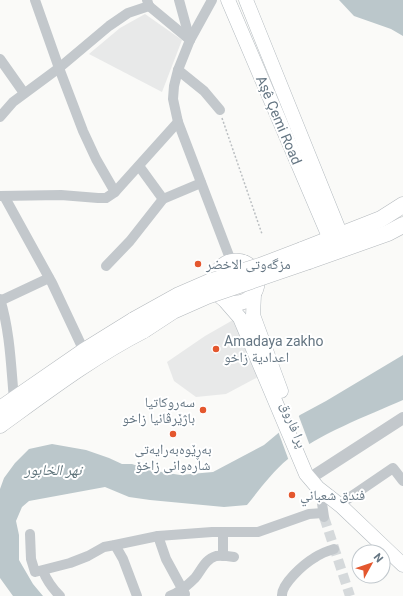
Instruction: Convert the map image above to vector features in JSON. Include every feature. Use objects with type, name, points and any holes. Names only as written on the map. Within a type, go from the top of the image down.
[{"type":"highway","points":[[306,256],[334,234],[381,219],[403,205]]},
{"type":"highway","points":[[0,409],[84,351],[114,339],[139,324],[179,295],[205,284],[260,266],[306,256],[364,240],[388,233],[403,225]]},
{"type":"highway","points":[[0,425],[88,362],[114,339]]},
{"type":"main road","name":"Aşê Çemi Road","points":[[228,0],[334,234]]},
{"type":"main road","name":"Aşê Çemi Road","points":[[246,0],[334,234]]},
{"type":"main road","points":[[246,263],[278,251],[334,234]]},
{"type":"main road","points":[[218,271],[188,283],[126,316],[114,339],[139,340],[181,314],[198,307],[224,300],[231,303],[246,302],[256,291],[288,276],[349,253],[364,240]]},
{"type":"main road","points":[[278,251],[274,258],[274,265],[281,274],[288,276]]},
{"type":"main road","points":[[231,261],[241,261],[246,263],[257,275],[253,316],[274,388],[240,318],[216,291],[215,281],[218,271],[221,267],[231,261]]},
{"type":"main road","points":[[188,283],[195,286],[200,292],[201,300],[198,307]]},
{"type":"main road","name":"پرا فاروق","points":[[274,388],[309,468],[311,481],[341,506],[403,565]]},
{"type":"main road","points":[[309,468],[403,553]]},
{"type":"street","points":[[35,0],[83,131],[96,159],[115,192]]},
{"type":"street","points":[[179,0],[190,40]]},
{"type":"street","points":[[212,0],[190,40],[178,70],[174,86],[173,99],[178,122],[231,261]]},
{"type":"street","points":[[0,117],[13,102],[59,68],[103,31],[128,13],[148,3],[190,40]]},
{"type":"street","points":[[0,58],[24,93]]},
{"type":"street","points":[[178,70],[204,91],[220,110]]},
{"type":"street","points":[[84,351],[49,278],[2,196],[62,195],[106,198],[115,192],[178,122]]},
{"type":"street","points":[[139,166],[163,199]]},
{"type":"street","points":[[106,266],[130,241],[163,199],[201,183]]},
{"type":"street","points":[[14,400],[8,336],[4,311],[0,300],[49,278]]},
{"type":"street","points":[[309,468],[403,418]]},
{"type":"street","points":[[346,500],[393,468],[403,481]]},
{"type":"street","points":[[30,534],[31,559],[35,572],[43,571],[88,556],[104,547],[158,536],[223,532],[258,532],[309,514],[323,515],[322,503],[325,493]]},
{"type":"street","points":[[223,532],[223,556]]},
{"type":"street","points":[[158,536],[166,559],[184,593]]},
{"type":"street","points":[[115,545],[123,559],[137,596]]},
{"type":"street","points":[[282,596],[282,592],[285,587],[301,567],[312,559],[334,549]]},
{"type":"street","points":[[170,596],[184,593],[209,559],[215,556],[234,557]]},
{"type":"street","points":[[43,571],[46,580],[60,596]]},
{"type":"path","points":[[220,110],[262,234]]},
{"type":"shaded area","points":[[145,14],[182,40],[162,92],[89,54],[120,28]]},
{"type":"shaded area","name":"Amadaya zakho اعدادية زاخو","points":[[233,320],[258,377],[226,394],[196,397],[174,381],[167,362],[205,336]]},
{"type":"water","points":[[339,0],[403,0],[403,36],[391,29],[354,16]]},
{"type":"water","name":"نهر الخابور","points":[[403,355],[403,400],[343,426],[300,450],[277,469],[247,505],[224,507],[150,500],[129,497],[105,487],[29,501],[22,507],[16,521],[19,535],[19,560],[33,584],[43,596],[13,596],[0,578],[0,489],[4,478],[15,463],[29,449],[52,444],[86,450],[122,464],[132,464],[141,467],[146,466],[156,471],[180,475],[213,472],[264,445],[300,415]]},
{"type":"pier","points":[[298,414],[310,446],[289,461],[278,431]]},
{"type":"tunnel","points":[[324,517],[350,596]]},
{"type":"place","name":"مزگەوتی الاخضر","points":[[198,264]]},
{"type":"place","name":"Amadaya zakho اعدادية زاخو","points":[[216,349]]},
{"type":"place","name":"سه‌روكاتيا باژێرڤانيا زاخو","points":[[203,410]]},
{"type":"place","name":"بەڕێوەبەرایەتی شارەوانی زاخۆ","points":[[173,434]]},
{"type":"place","name":"فندق شعباني","points":[[292,495]]}]
